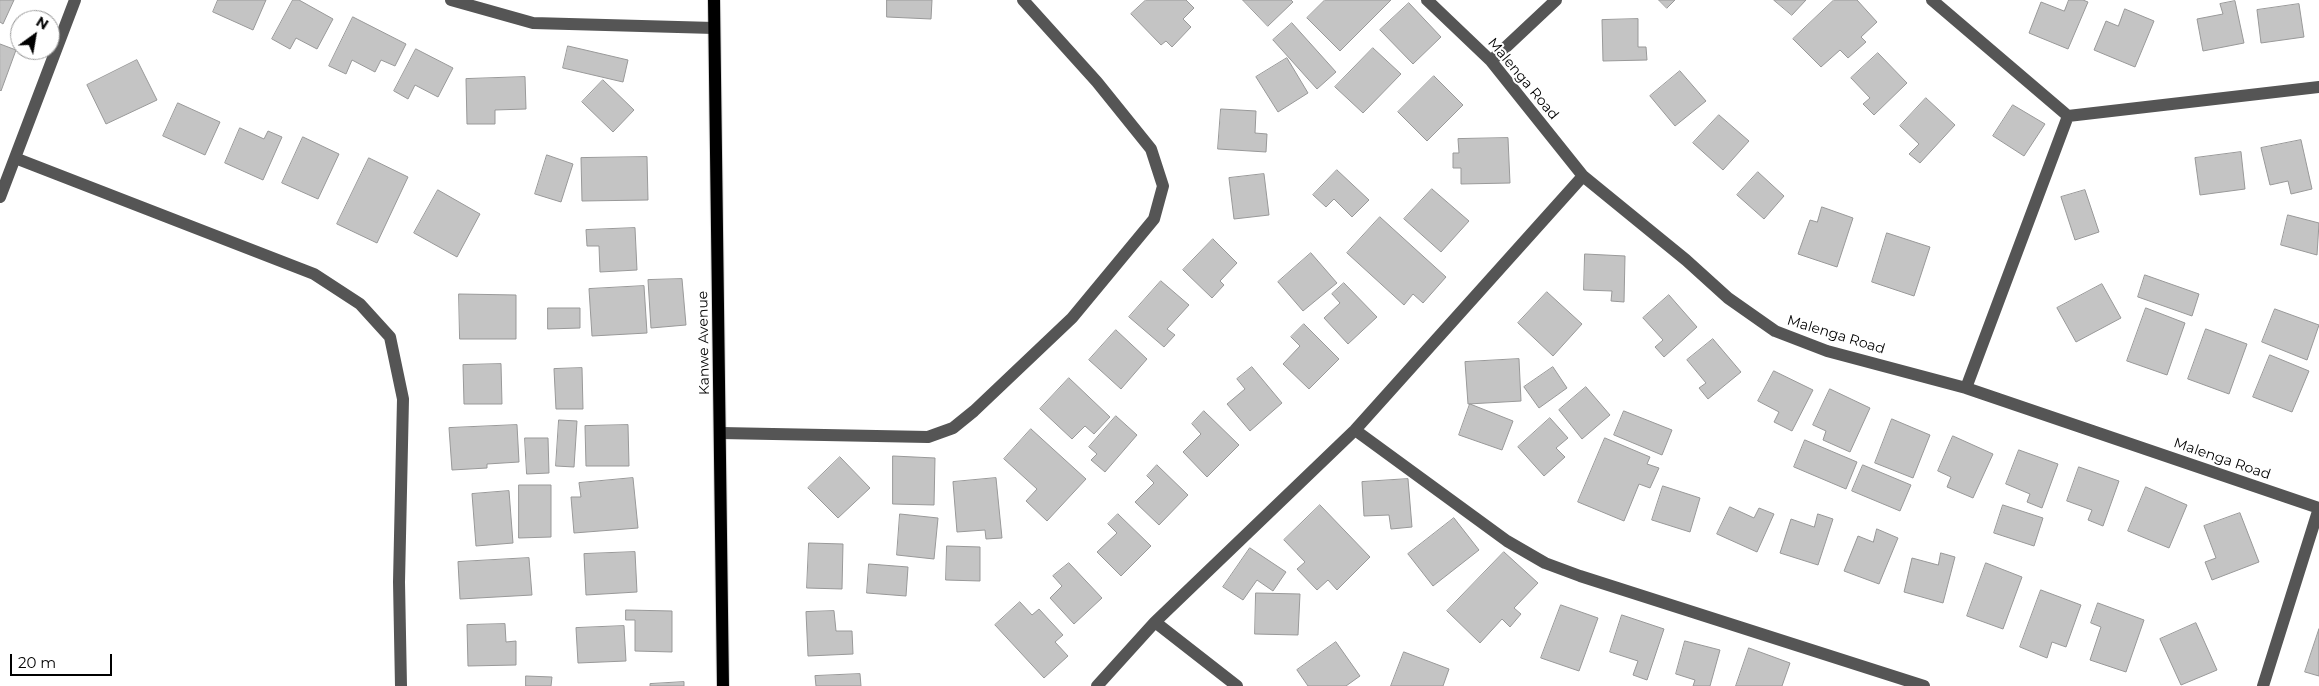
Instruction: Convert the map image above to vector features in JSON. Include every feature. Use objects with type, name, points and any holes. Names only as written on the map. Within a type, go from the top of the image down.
[{"type":"main road","name":"Kanwe Avenue","points":[[714,0],[723,686]]},
{"type":"street","points":[[0,197],[75,0]]},
{"type":"street","points":[[451,0],[533,23],[714,28]]},
{"type":"street","points":[[721,432],[928,437],[953,428],[974,412],[1072,318],[1154,219],[1163,186],[1151,150],[1097,82],[1023,0]]},
{"type":"street","name":"Malenga Road","points":[[1427,0],[1491,61],[1583,176],[1686,260],[1728,298],[1775,332],[1827,351],[1966,388],[2319,508]]},
{"type":"street","points":[[1491,61],[1556,0]]},
{"type":"street","points":[[1932,0],[2068,116],[2319,87]]},
{"type":"street","points":[[1966,388],[2068,116]]},
{"type":"street","points":[[15,158],[314,274],[360,304],[390,337],[403,399],[399,582],[400,686]]},
{"type":"street","points":[[1097,686],[1155,622],[1355,430],[1583,176]]},
{"type":"street","points":[[1355,430],[1507,541],[1545,563],[1580,576],[1924,686]]},
{"type":"street","points":[[2263,686],[2319,508]]},
{"type":"street","points":[[1155,622],[1237,686]]},
{"type":"building","points":[[0,0],[14,0],[3,24],[0,22]]},
{"type":"building","points":[[218,0],[266,0],[253,30],[213,12]]},
{"type":"building","points":[[293,0],[299,0],[333,19],[317,49],[296,38],[290,49],[272,39]]},
{"type":"building","points":[[887,0],[932,0],[931,19],[887,17]]},
{"type":"building","points":[[1146,0],[1186,0],[1194,8],[1183,19],[1191,27],[1172,47],[1166,41],[1161,45],[1131,14]]},
{"type":"building","points":[[1243,0],[1291,0],[1293,2],[1268,26]]},
{"type":"building","points":[[1325,0],[1391,0],[1340,51],[1307,18]]},
{"type":"building","points":[[1659,0],[1675,0],[1667,8]]},
{"type":"building","points":[[1774,0],[1806,0],[1792,15]]},
{"type":"building","points":[[1834,0],[1857,0],[1877,22],[1861,37],[1866,42],[1848,58],[1840,50],[1821,67],[1793,39]]},
{"type":"building","points":[[2069,0],[2088,2],[2068,49],[2029,33],[2041,2],[2064,11]]},
{"type":"building","points":[[2235,1],[2244,43],[2203,51],[2197,19],[2223,14],[2220,4]]},
{"type":"building","points":[[1409,3],[1441,37],[1413,64],[1380,30]]},
{"type":"building","points":[[2299,4],[2304,37],[2261,43],[2257,10]]},
{"type":"building","points":[[2125,9],[2154,21],[2135,67],[2094,50],[2106,21],[2118,26]]},
{"type":"building","points":[[353,17],[406,44],[395,66],[381,60],[375,72],[352,60],[346,74],[329,66]]},
{"type":"building","points":[[1638,19],[1638,47],[1646,47],[1647,60],[1603,61],[1602,20]]},
{"type":"building","points":[[1292,23],[1336,72],[1317,89],[1273,40]]},
{"type":"building","points":[[0,44],[10,48],[10,60],[12,60],[0,90]]},
{"type":"building","points":[[568,46],[628,60],[623,82],[563,68]]},
{"type":"building","points":[[1373,48],[1401,74],[1363,113],[1335,87]]},
{"type":"building","points":[[416,49],[453,68],[438,97],[415,85],[408,99],[394,91]]},
{"type":"building","points":[[1878,53],[1907,83],[1874,115],[1863,104],[1870,98],[1851,78]]},
{"type":"building","points":[[1287,58],[1308,93],[1278,112],[1256,77]]},
{"type":"building","points":[[137,60],[157,100],[106,124],[87,85]]},
{"type":"building","points":[[1680,71],[1706,101],[1675,126],[1650,96]]},
{"type":"building","points":[[1434,76],[1463,105],[1427,141],[1398,112]]},
{"type":"building","points":[[525,77],[526,109],[495,110],[495,124],[467,124],[466,79]]},
{"type":"building","points":[[603,80],[634,110],[613,132],[582,102]]},
{"type":"building","points":[[1926,98],[1955,125],[1920,163],[1909,154],[1919,144],[1900,126]]},
{"type":"building","points":[[178,103],[220,122],[205,155],[163,136]]},
{"type":"building","points":[[2013,105],[2045,124],[2024,156],[1993,136]]},
{"type":"building","points":[[1221,109],[1256,111],[1255,133],[1267,134],[1266,152],[1218,149]]},
{"type":"building","points":[[1719,115],[1749,141],[1723,170],[1693,143]]},
{"type":"building","points":[[240,128],[264,139],[268,131],[282,137],[263,180],[225,163]]},
{"type":"building","points":[[303,137],[339,154],[318,199],[282,183]]},
{"type":"building","points":[[1508,138],[1510,183],[1461,184],[1461,168],[1453,168],[1453,153],[1459,153],[1458,139]]},
{"type":"building","points":[[2301,140],[2312,189],[2291,194],[2288,181],[2270,185],[2261,148]]},
{"type":"building","points":[[2241,152],[2245,189],[2200,195],[2195,158]]},
{"type":"building","points":[[547,155],[573,164],[561,202],[535,194]]},
{"type":"building","points":[[647,157],[648,200],[582,201],[581,158]]},
{"type":"building","points":[[369,158],[408,177],[377,243],[337,224]]},
{"type":"building","points":[[1337,170],[1369,200],[1352,217],[1334,199],[1326,207],[1313,195]]},
{"type":"building","points":[[1758,172],[1784,196],[1764,219],[1737,195]]},
{"type":"building","points":[[1264,174],[1269,215],[1234,219],[1229,178]]},
{"type":"building","points":[[1432,189],[1469,221],[1441,252],[1404,219]]},
{"type":"building","points":[[438,190],[480,214],[457,257],[414,233]]},
{"type":"building","points":[[2085,190],[2099,232],[2075,240],[2061,197]]},
{"type":"building","points":[[1822,207],[1853,218],[1837,267],[1798,254],[1810,220],[1817,222]]},
{"type":"building","points":[[2288,215],[2319,223],[2317,255],[2281,245]]},
{"type":"building","points":[[1380,217],[1446,277],[1423,303],[1413,294],[1404,305],[1347,253]]},
{"type":"building","points":[[635,228],[637,270],[600,272],[599,246],[587,246],[586,230]]},
{"type":"building","points":[[1887,233],[1930,247],[1914,296],[1872,282]]},
{"type":"building","points":[[1213,239],[1237,263],[1220,281],[1224,285],[1212,298],[1183,270]]},
{"type":"building","points":[[1311,253],[1337,283],[1303,311],[1278,282]]},
{"type":"building","points":[[1585,254],[1625,256],[1624,302],[1611,301],[1612,291],[1584,290]]},
{"type":"building","points":[[2145,275],[2199,294],[2192,316],[2138,297]]},
{"type":"building","points":[[682,279],[686,325],[651,328],[648,280]]},
{"type":"building","points":[[1161,281],[1189,305],[1167,329],[1175,335],[1164,347],[1129,317]]},
{"type":"building","points":[[1344,283],[1377,317],[1348,344],[1324,318],[1340,303],[1332,294]]},
{"type":"building","points":[[2102,284],[2121,318],[2076,342],[2057,308]]},
{"type":"building","points":[[644,286],[647,333],[592,336],[589,289]]},
{"type":"building","points":[[1547,292],[1582,324],[1553,356],[1518,323]]},
{"type":"building","points":[[459,294],[516,295],[516,339],[460,339]]},
{"type":"building","points":[[1669,295],[1697,327],[1664,357],[1655,347],[1663,340],[1643,318]]},
{"type":"building","points":[[548,308],[580,308],[580,328],[548,329]]},
{"type":"building","points":[[2146,308],[2185,323],[2167,375],[2127,361]]},
{"type":"building","points":[[2275,309],[2319,325],[2307,360],[2262,342]]},
{"type":"building","points":[[1304,324],[1339,359],[1309,389],[1283,364],[1300,346],[1291,337]]},
{"type":"building","points":[[2206,329],[2247,344],[2229,394],[2188,379]]},
{"type":"building","points":[[1116,330],[1147,359],[1121,389],[1089,360]]},
{"type":"building","points":[[1713,339],[1741,372],[1708,399],[1699,388],[1706,383],[1687,360]]},
{"type":"building","points":[[2270,355],[2309,371],[2292,412],[2253,397]]},
{"type":"building","points":[[1519,359],[1521,401],[1468,404],[1465,362]]},
{"type":"building","points":[[501,364],[502,404],[464,404],[463,365]]},
{"type":"building","points":[[1252,367],[1282,403],[1250,431],[1227,404],[1245,389],[1237,379]]},
{"type":"building","points":[[1553,367],[1567,388],[1539,408],[1524,387]]},
{"type":"building","points":[[582,368],[583,409],[556,409],[554,369]]},
{"type":"building","points":[[1774,371],[1813,390],[1792,431],[1774,422],[1779,412],[1758,401]]},
{"type":"building","points":[[1069,378],[1110,417],[1094,434],[1085,426],[1072,439],[1040,409]]},
{"type":"building","points":[[1586,387],[1610,415],[1582,439],[1559,410]]},
{"type":"building","points":[[1830,389],[1870,408],[1850,452],[1823,440],[1826,431],[1813,425]]},
{"type":"building","points":[[1470,404],[1513,421],[1502,450],[1459,435]]},
{"type":"building","points":[[1204,411],[1239,445],[1207,477],[1183,452],[1201,434],[1192,424]]},
{"type":"building","points":[[1624,411],[1672,430],[1662,455],[1614,435]]},
{"type":"building","points":[[1116,416],[1137,435],[1105,472],[1091,460],[1097,454],[1089,447]]},
{"type":"building","points":[[1550,418],[1568,438],[1556,448],[1565,457],[1544,476],[1518,447]]},
{"type":"building","points":[[1892,419],[1930,435],[1913,478],[1875,463]]},
{"type":"building","points":[[559,420],[577,421],[574,467],[556,466]]},
{"type":"building","points":[[517,425],[519,462],[487,464],[487,468],[452,470],[449,428]]},
{"type":"building","points":[[628,425],[629,466],[586,466],[585,426]]},
{"type":"building","points":[[1031,429],[1086,479],[1047,521],[1026,501],[1037,489],[1004,459]]},
{"type":"building","points":[[1953,436],[1993,454],[1973,498],[1947,487],[1951,477],[1938,471]]},
{"type":"building","points":[[525,438],[548,438],[549,473],[527,474]]},
{"type":"building","points":[[1605,438],[1650,457],[1647,464],[1659,468],[1650,488],[1639,484],[1624,521],[1578,502]]},
{"type":"building","points":[[1805,440],[1857,462],[1846,489],[1794,467]]},
{"type":"building","points":[[2019,450],[2058,464],[2042,508],[2027,502],[2030,494],[2006,484]]},
{"type":"building","points":[[893,456],[935,458],[934,505],[893,504]]},
{"type":"building","points":[[840,457],[870,488],[838,518],[808,488]]},
{"type":"building","points":[[1157,465],[1188,495],[1159,525],[1135,502],[1154,483],[1147,476]]},
{"type":"building","points":[[1863,465],[1911,485],[1900,511],[1852,491]]},
{"type":"building","points":[[2079,467],[2119,481],[2103,526],[2088,520],[2092,510],[2067,501]]},
{"type":"building","points":[[633,478],[638,528],[574,533],[571,497],[581,497],[579,483]]},
{"type":"building","points":[[996,478],[1002,538],[986,539],[985,530],[957,532],[953,482]]},
{"type":"building","points":[[1408,479],[1412,527],[1391,529],[1389,515],[1364,516],[1362,482]]},
{"type":"building","points":[[519,485],[551,485],[551,537],[519,538]]},
{"type":"building","points":[[1663,486],[1700,498],[1690,532],[1652,520]]},
{"type":"building","points":[[2146,487],[2187,505],[2169,548],[2128,531]]},
{"type":"building","points":[[509,491],[513,543],[476,546],[472,494]]},
{"type":"building","points":[[1320,505],[1370,557],[1337,590],[1328,580],[1317,590],[1297,569],[1305,562],[1284,540]]},
{"type":"building","points":[[2003,505],[2043,518],[2034,546],[1994,533]]},
{"type":"building","points":[[1730,507],[1754,518],[1759,508],[1774,514],[1757,552],[1717,534]]},
{"type":"building","points":[[2240,513],[2259,562],[2212,580],[2205,562],[2216,558],[2204,526]]},
{"type":"building","points":[[900,514],[938,518],[934,559],[897,555]]},
{"type":"building","points":[[1118,514],[1151,546],[1121,576],[1097,552],[1117,533],[1108,524]]},
{"type":"building","points":[[1818,514],[1833,519],[1818,565],[1780,553],[1791,519],[1814,527]]},
{"type":"building","points":[[1454,518],[1479,550],[1433,586],[1408,554]]},
{"type":"building","points":[[1877,529],[1898,538],[1879,584],[1844,571],[1858,536],[1873,542]]},
{"type":"building","points":[[809,543],[843,544],[842,589],[807,588]]},
{"type":"building","points":[[947,546],[980,547],[980,581],[946,580]]},
{"type":"building","points":[[1250,548],[1286,572],[1273,591],[1257,580],[1243,600],[1223,587]]},
{"type":"building","points":[[635,552],[637,592],[586,595],[584,554]]},
{"type":"building","points":[[1504,552],[1538,583],[1514,608],[1521,614],[1510,627],[1502,619],[1480,643],[1447,611]]},
{"type":"building","points":[[1941,553],[1955,557],[1943,603],[1904,592],[1912,558],[1938,565]]},
{"type":"building","points":[[529,558],[532,595],[460,599],[458,562]]},
{"type":"building","points":[[1069,563],[1102,598],[1074,624],[1050,598],[1062,586],[1053,576]]},
{"type":"building","points":[[1986,563],[2022,577],[2003,629],[1967,616]]},
{"type":"building","points":[[869,564],[908,567],[906,596],[867,593]]},
{"type":"building","points":[[2041,590],[2081,605],[2066,647],[2052,642],[2047,658],[2020,647]]},
{"type":"building","points":[[1256,593],[1300,594],[1298,635],[1255,634]]},
{"type":"building","points":[[1020,602],[1032,615],[1039,609],[1063,635],[1055,642],[1068,656],[1044,678],[995,625]]},
{"type":"building","points":[[2098,603],[2144,620],[2126,672],[2090,660],[2101,627],[2091,623]]},
{"type":"building","points":[[1561,605],[1598,618],[1579,671],[1541,658]]},
{"type":"building","points":[[626,610],[672,611],[672,652],[635,651],[635,620],[626,620]]},
{"type":"building","points":[[834,611],[836,631],[852,631],[853,654],[808,656],[806,612]]},
{"type":"building","points":[[1622,615],[1664,629],[1647,680],[1633,675],[1638,661],[1610,652]]},
{"type":"building","points":[[2196,623],[2217,670],[2181,685],[2160,639]]},
{"type":"building","points":[[505,624],[506,642],[516,641],[516,665],[468,666],[467,625]]},
{"type":"building","points":[[624,626],[626,661],[578,663],[576,628]]},
{"type":"building","points":[[2319,629],[2319,676],[2305,672]]},
{"type":"building","points":[[1685,641],[1720,650],[1710,686],[1693,686],[1695,680],[1676,674]]},
{"type":"building","points":[[1336,642],[1360,676],[1346,686],[1308,686],[1297,670]]},
{"type":"building","points":[[1749,648],[1790,663],[1782,686],[1736,686]]},
{"type":"building","points":[[1404,652],[1449,669],[1443,686],[1391,686]]},
{"type":"building","points":[[860,674],[861,686],[816,686],[815,676]]},
{"type":"building","points":[[526,676],[552,677],[551,686],[526,686]]},
{"type":"building","points":[[684,682],[684,686],[650,686],[650,684]]}]
